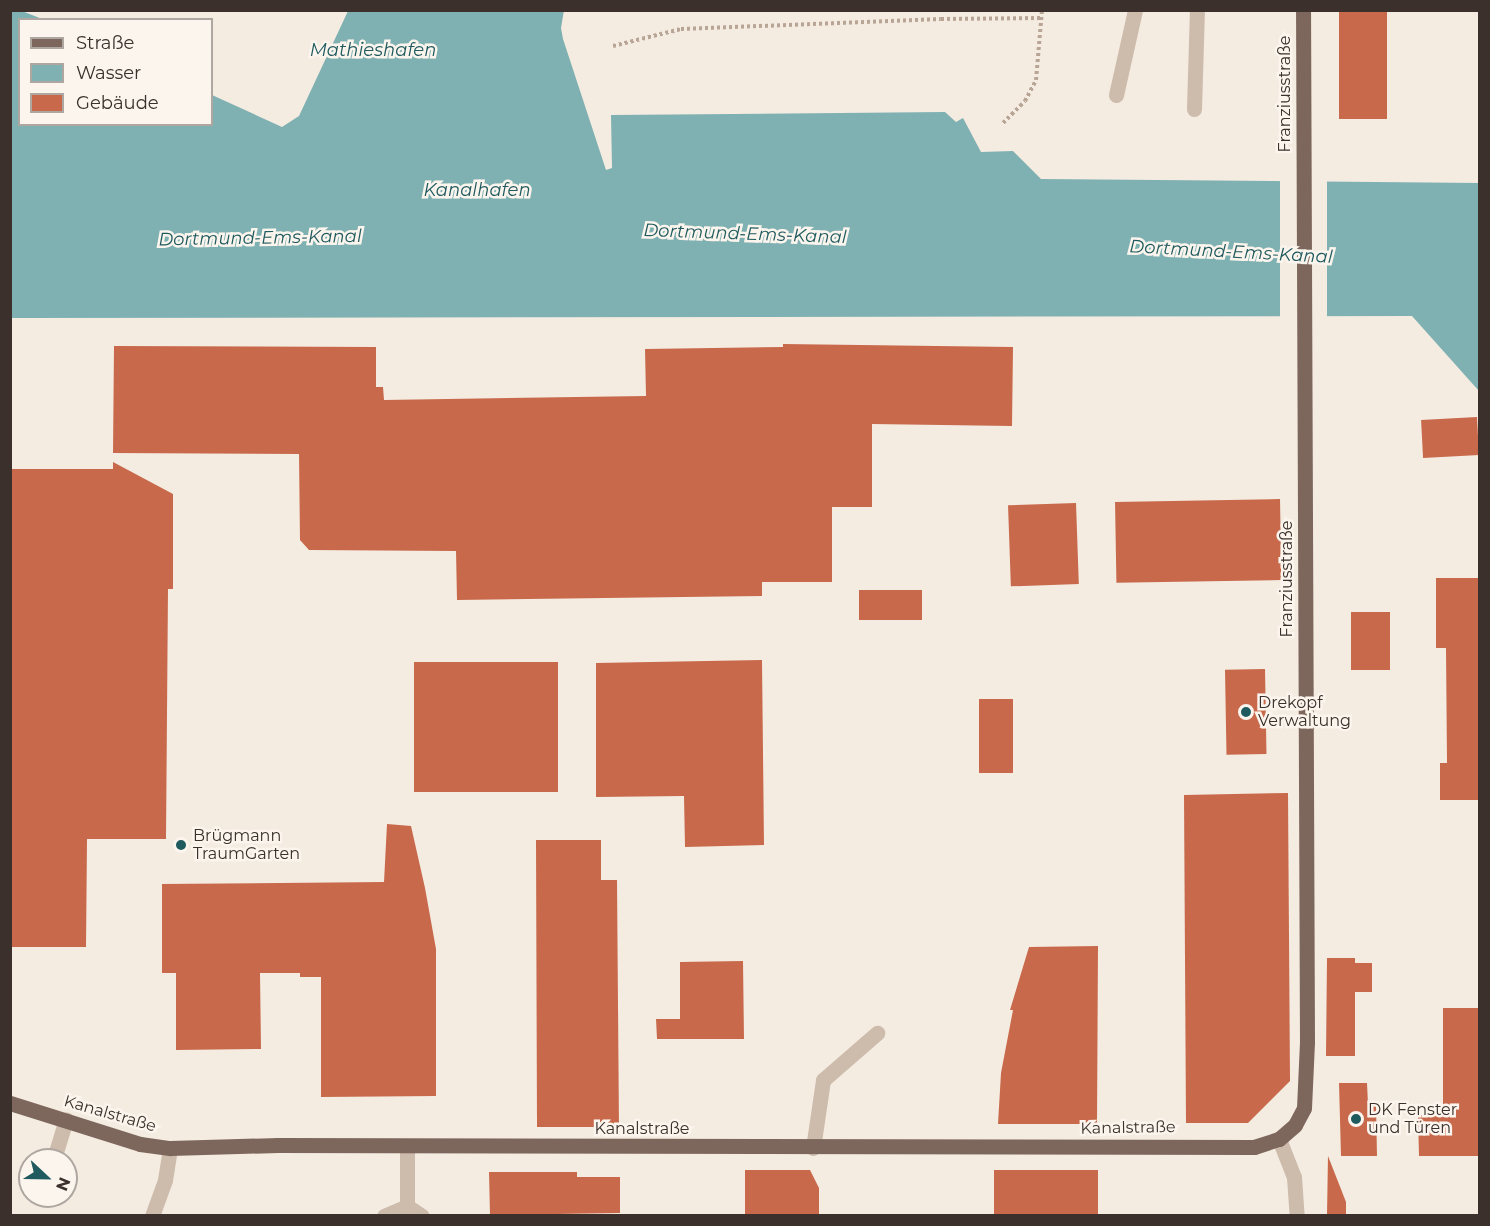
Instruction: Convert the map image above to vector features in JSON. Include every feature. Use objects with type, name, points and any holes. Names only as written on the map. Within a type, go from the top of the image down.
[{"type":"main road","name":"Franziusstraße","points":[[1279,1139],[1295,1125],[1304,1108],[1307,1042],[1303,10]]},
{"type":"main road","name":"Kanalstraße","points":[[10,1103],[140,1144],[170,1148],[278,1145],[813,1148],[1254,1147],[1279,1139]]},
{"type":"street","points":[[1116,95],[1135,10]]},
{"type":"street","points":[[1194,109],[1197,10]]},
{"type":"street","points":[[813,1148],[823,1080],[877,1033]]},
{"type":"street","points":[[57,1148],[66,1120]]},
{"type":"street","points":[[1279,1139],[1294,1177],[1297,1215]]},
{"type":"street","points":[[407,1147],[407,1211]]},
{"type":"street","points":[[153,1215],[165,1180],[170,1148]]},
{"type":"street","points":[[384,1215],[407,1211],[422,1215]]},
{"type":"path","points":[[1003,123],[1025,101],[1036,80],[1042,10]]},
{"type":"path","points":[[613,45],[681,29],[941,18],[1041,18]]},
{"type":"water","name":"Kanalhafen","points":[[564,10],[561,28],[563,39],[606,170],[612,168],[611,115],[945,112],[956,122],[963,118],[981,152],[1013,151],[1041,179],[1479,183],[1479,391],[1412,316],[11,318],[10,11],[22,11],[40,18],[18,18],[18,126],[213,126],[213,95],[282,127],[299,116],[348,11]]},
{"type":"pier","points":[[1280,178],[1327,178],[1327,318],[1280,318]]},
{"type":"building","points":[[1339,10],[1387,10],[1387,119],[1339,119]]},
{"type":"building","points":[[783,344],[1013,347],[1012,426],[872,424],[872,507],[832,507],[832,582],[762,582],[762,596],[457,600],[456,551],[309,550],[300,540],[299,454],[113,453],[114,346],[376,347],[376,387],[383,387],[384,400],[646,396],[645,349],[783,347]]},
{"type":"building","points":[[1477,417],[1479,455],[1423,458],[1421,420]]},
{"type":"building","points":[[113,462],[173,494],[173,589],[168,589],[166,839],[87,839],[86,947],[10,947],[10,469],[113,469]]},
{"type":"building","points":[[1280,499],[1281,580],[1116,583],[1115,502]]},
{"type":"building","points":[[1076,503],[1079,584],[1011,586],[1008,505]]},
{"type":"building","points":[[1436,578],[1479,578],[1479,800],[1440,800],[1440,763],[1447,763],[1446,648],[1436,648]]},
{"type":"building","points":[[859,590],[922,590],[922,620],[859,620]]},
{"type":"building","points":[[1351,612],[1390,612],[1390,670],[1351,670]]},
{"type":"building","points":[[762,660],[764,845],[685,847],[684,796],[596,797],[596,663]]},
{"type":"building","points":[[414,662],[558,662],[558,792],[414,792]]},
{"type":"building","name":"Drekopf Verwaltung","points":[[1265,669],[1266,754],[1226,755],[1225,670]]},
{"type":"building","points":[[979,699],[1013,699],[1013,773],[979,773]]},
{"type":"building","points":[[1288,793],[1290,1081],[1248,1123],[1186,1123],[1184,795]]},
{"type":"building","points":[[387,824],[411,826],[436,949],[436,1096],[321,1097],[321,977],[300,977],[300,973],[260,973],[261,1049],[176,1050],[176,973],[162,973],[162,884],[384,882]]},
{"type":"building","points":[[536,840],[601,840],[601,880],[617,880],[619,1127],[537,1127]]},
{"type":"building","points":[[1098,946],[1097,1124],[998,1124],[1001,1073],[1013,1010],[1010,1010],[1029,947]]},
{"type":"building","points":[[1327,958],[1355,958],[1355,963],[1372,963],[1372,992],[1355,992],[1355,1056],[1326,1056]]},
{"type":"building","points":[[743,961],[744,1039],[657,1039],[656,1019],[680,1019],[680,962]]},
{"type":"building","points":[[1443,1008],[1479,1008],[1479,1156],[1419,1156],[1418,1115],[1443,1115]]},
{"type":"building","points":[[1339,1083],[1367,1083],[1368,1104],[1376,1104],[1377,1156],[1341,1156]]},
{"type":"building","points":[[1328,1156],[1346,1202],[1346,1215],[1327,1215]]},
{"type":"building","points":[[745,1170],[810,1170],[819,1188],[819,1215],[745,1215]]},
{"type":"building","points":[[994,1170],[1098,1170],[1098,1215],[994,1215]]},
{"type":"building","points":[[489,1172],[577,1172],[577,1177],[620,1177],[620,1213],[490,1215]]},
{"type":"place","name":"Drekopf Verwaltung","points":[[1246,712]]},
{"type":"place","name":"Brügmann TraumGarten","points":[[181,845]]},
{"type":"place","name":"DK Fenster und Türen","points":[[1356,1119]]},
{"type":"water label","name":"Mathieshafen","points":[[373,50]]},
{"type":"water label","name":"Dortmund-Ems-Kanal","points":[[745,234]]},
{"type":"water label","name":"Dortmund-Ems-Kanal","points":[[260,238]]},
{"type":"water label","name":"Dortmund-Ems-Kanal","points":[[1231,252]]}]
